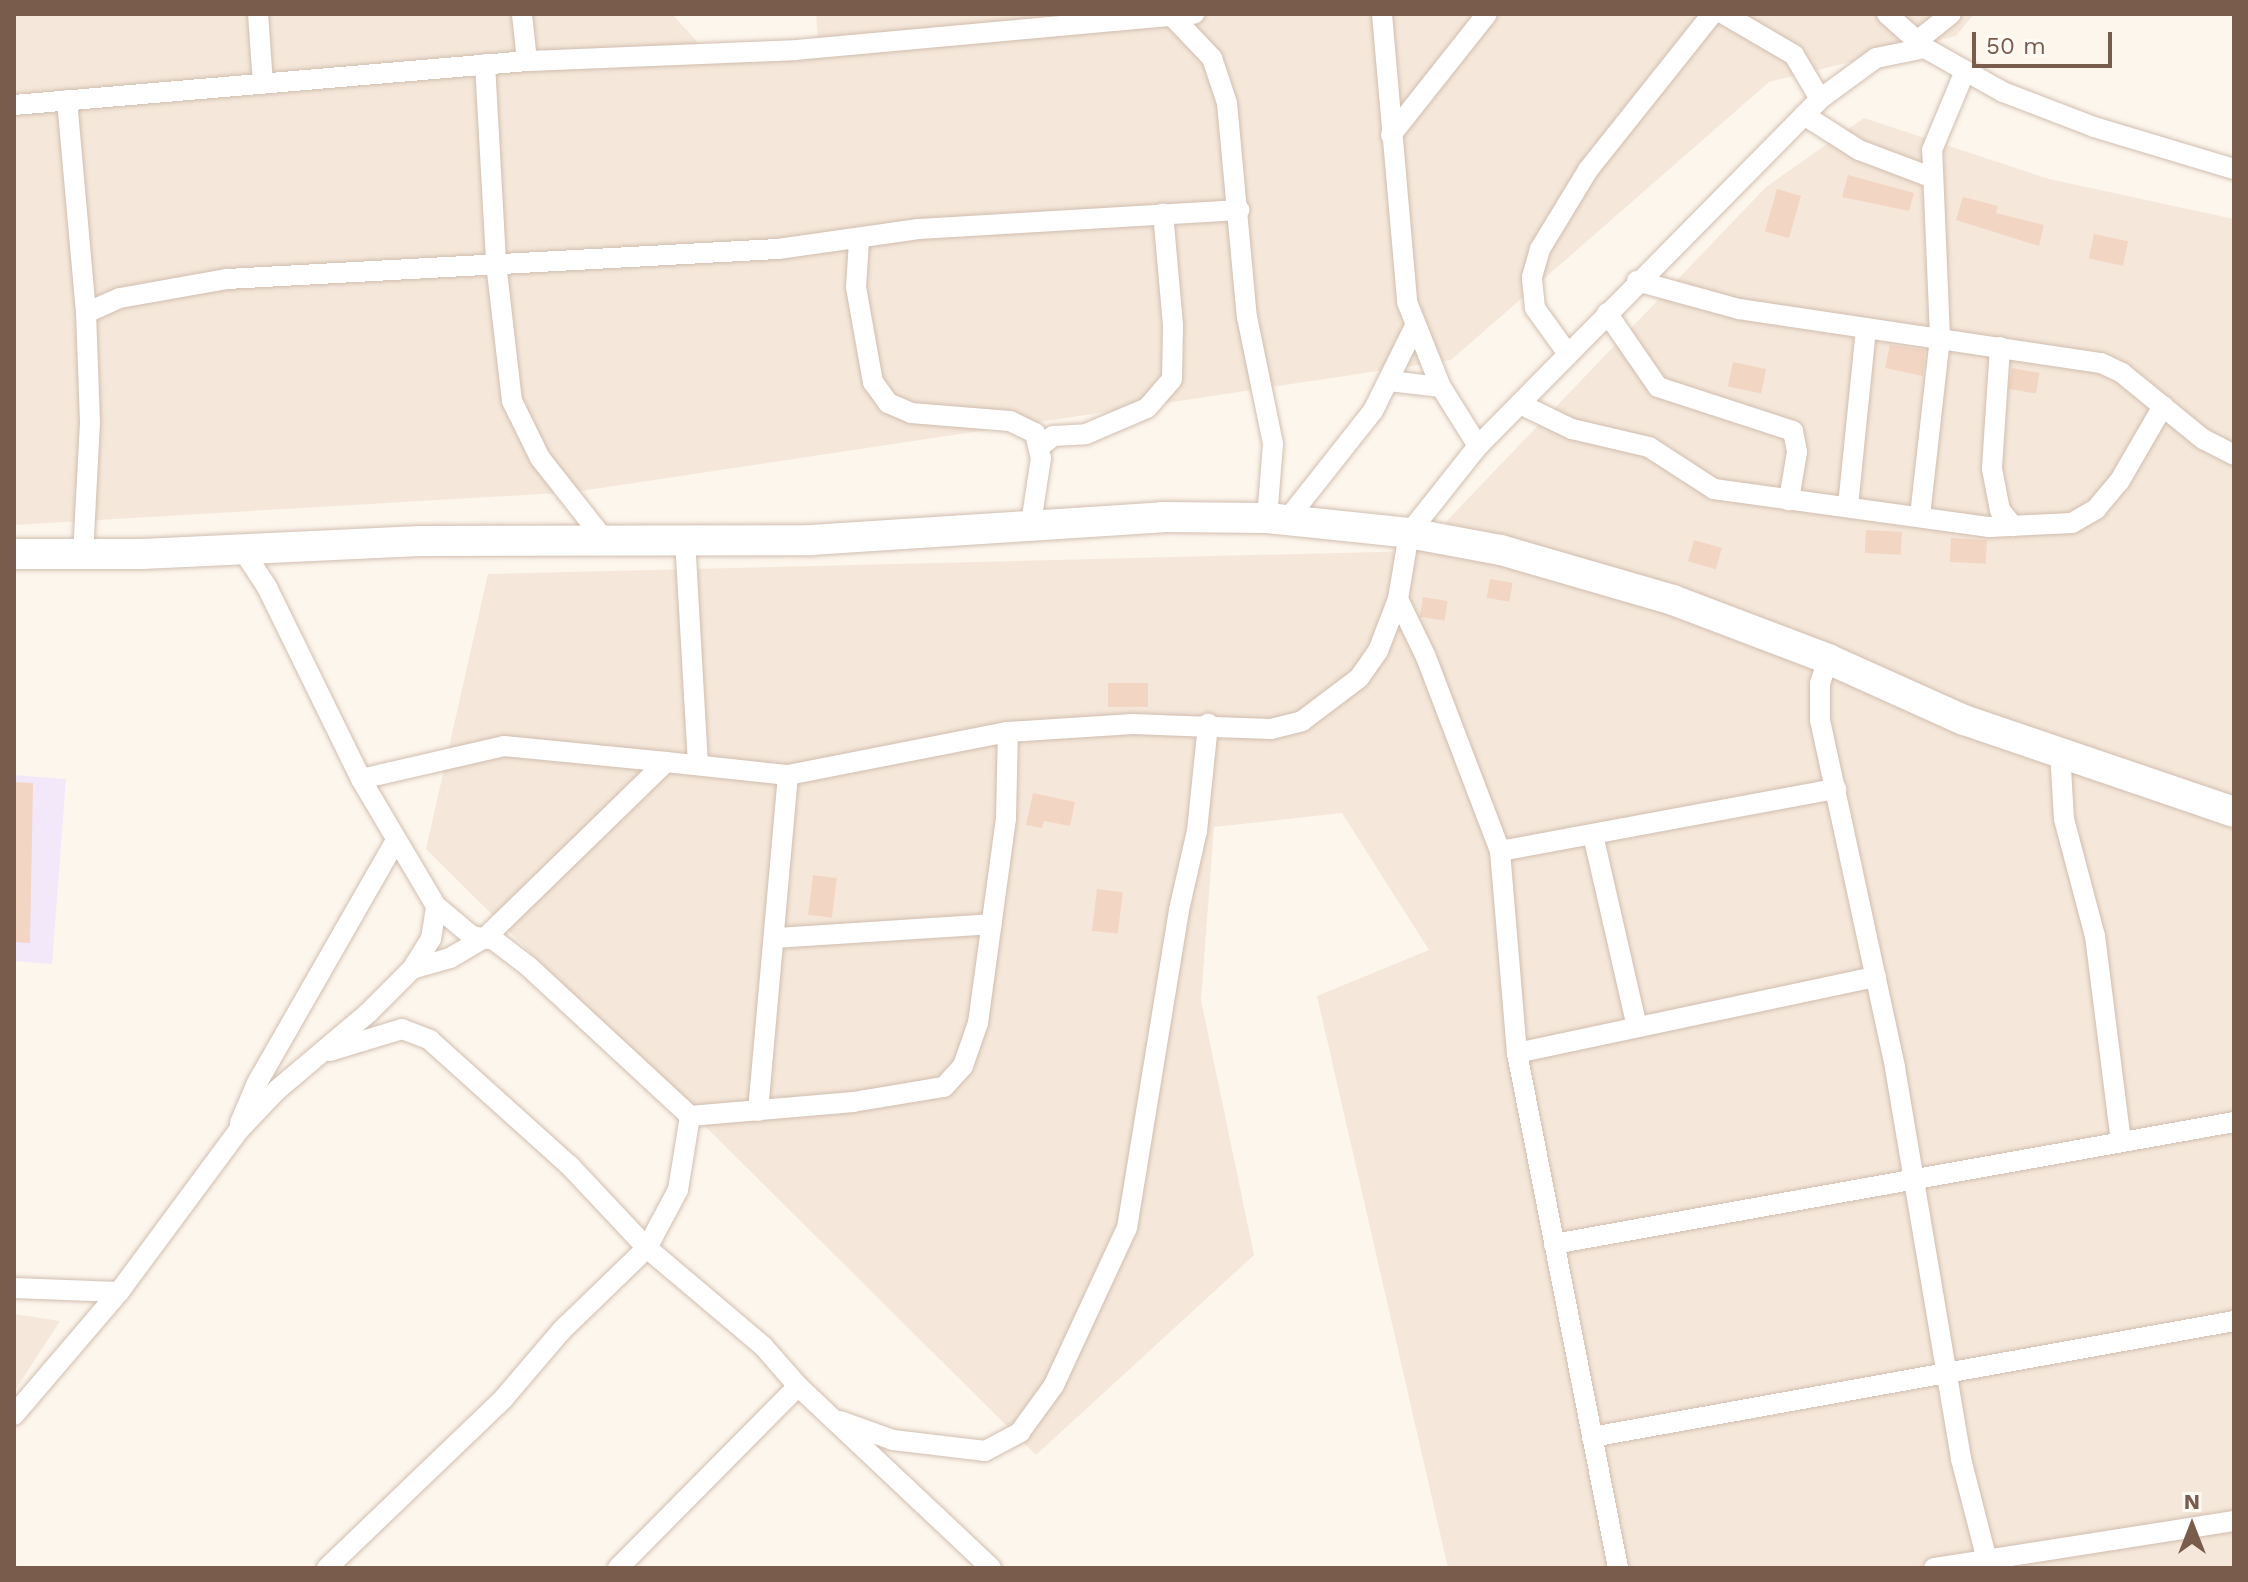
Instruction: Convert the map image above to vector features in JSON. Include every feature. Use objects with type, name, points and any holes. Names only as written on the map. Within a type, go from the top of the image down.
[{"type":"street","points":[[258,14],[263,84]]},
{"type":"street","points":[[522,14],[527,61]]},
{"type":"street","points":[[928,14],[929,35]]},
{"type":"street","points":[[14,105],[527,61],[796,50],[929,35],[1194,14]]},
{"type":"street","points":[[1382,14],[1401,267],[1414,328],[1441,387],[1478,446]]},
{"type":"street","points":[[1391,135],[1487,14]]},
{"type":"street","points":[[1568,354],[1535,308],[1532,277],[1540,249],[1588,170],[1712,14]]},
{"type":"street","points":[[1724,14],[1794,55],[1820,99]]},
{"type":"street","points":[[1887,14],[1921,44],[1965,71],[2094,127],[2234,169]]},
{"type":"street","points":[[361,779],[504,746],[698,763],[788,775],[1008,732],[1208,724],[1271,729],[1302,721],[1333,701],[1359,678],[1378,651],[1398,599],[1409,533],[1478,446],[1637,281],[1820,99],[1861,65],[1921,44],[1951,14]]},
{"type":"street","points":[[1173,17],[1212,58],[1221,78],[1233,133],[1247,317],[1273,444],[1276,520]]},
{"type":"street","points":[[485,64],[496,263],[512,401],[524,431],[603,538]]},
{"type":"street","points":[[1920,516],[1940,337],[1933,178],[1936,132],[1965,71]]},
{"type":"street","points":[[67,100],[86,313],[90,422],[83,555]]},
{"type":"street","points":[[1804,115],[1859,150],[1933,178]]},
{"type":"street","points":[[86,313],[120,298],[227,279],[859,241],[919,229],[1239,210]]},
{"type":"street","points":[[1042,445],[1053,436],[1086,434],[1147,408],[1172,379],[1173,325],[1163,213]]},
{"type":"street","points":[[859,241],[856,287],[869,367],[888,403],[940,419],[1010,421],[1035,433],[1042,445],[1031,523]]},
{"type":"street","points":[[1637,281],[1739,309],[2101,363],[2163,406],[2203,439],[2234,455]]},
{"type":"street","points":[[1607,313],[1658,387],[1793,431],[1797,452],[1789,500]]},
{"type":"street","points":[[1276,520],[1364,424],[1414,328]]},
{"type":"street","points":[[1848,506],[1866,328]]},
{"type":"street","points":[[2000,347],[1992,469],[2000,510],[2013,526]]},
{"type":"street","points":[[1389,381],[1441,387]]},
{"type":"street","points":[[1520,404],[1572,429],[1649,447],[1714,489],[2013,526],[2072,523],[2096,509],[2119,482],[2163,406]]},
{"type":"street","points":[[14,554],[83,555],[603,538],[811,540],[1031,523],[1276,520],[1409,533],[1563,567],[1673,600],[1828,659],[1964,720],[2234,812]]},
{"type":"street","points":[[685,539],[698,763]]},
{"type":"street","points":[[242,549],[267,587],[361,779],[436,906],[472,936],[486,937],[528,966],[690,1116],[758,1111],[944,1087],[963,1066],[978,1023],[992,924],[1007,806],[1008,732]]},
{"type":"street","points":[[1398,599],[1426,657],[1500,851],[1517,1053],[1618,1568]]},
{"type":"street","points":[[1828,659],[1820,683],[1820,720],[1876,977],[1914,1179],[1944,1370],[1988,1562]]},
{"type":"street","points":[[840,1421],[893,1440],[985,1451],[1020,1432],[1054,1385],[1127,1228],[1179,910],[1197,831],[1208,724]]},
{"type":"street","points":[[2060,752],[2064,819],[2095,936],[2121,1141]]},
{"type":"street","points":[[412,969],[450,958],[486,937],[666,762]]},
{"type":"street","points":[[758,1111],[776,938],[788,775]]},
{"type":"street","points":[[1500,851],[1836,789]]},
{"type":"street","points":[[1593,835],[1637,1027]]},
{"type":"street","points":[[238,1131],[257,1083],[396,840]]},
{"type":"street","points":[[14,1415],[119,1292],[238,1131],[412,969],[431,939],[436,906]]},
{"type":"street","points":[[776,938],[992,924]]},
{"type":"street","points":[[1517,1053],[1876,977]]},
{"type":"street","points":[[318,1055],[402,1029],[430,1040],[569,1165],[647,1248],[705,1292],[798,1386],[840,1421],[991,1568]]},
{"type":"street","points":[[327,1568],[504,1398],[562,1330],[647,1248],[678,1190],[690,1116]]},
{"type":"street","points":[[1554,1244],[2234,1122]]},
{"type":"street","points":[[14,1288],[119,1292]]},
{"type":"street","points":[[1592,1437],[1767,1409],[1944,1370],[2234,1321]]},
{"type":"street","points":[[618,1568],[798,1386]]},
{"type":"street","points":[[1934,1568],[1988,1562],[2234,1521]]},
{"type":"shaded area","points":[[14,14],[672,14],[709,55],[818,42],[816,14],[1974,14],[1956,36],[1769,82],[1451,360],[574,492],[14,525]]},
{"type":"shaded area","points":[[1864,118],[2049,179],[2234,219],[2234,1568],[1448,1568],[1317,996],[1429,950],[1342,813],[1214,827],[1201,1000],[1254,1255],[1036,1455],[426,849],[488,574],[1418,551],[1766,187]]},
{"type":"shaded area","points":[[14,775],[66,779],[52,964],[14,961]]},
{"type":"shaded area","points":[[14,1314],[60,1321],[14,1392]]},
{"type":"building","points":[[1848,175],[1914,193],[1909,211],[1842,197]]},
{"type":"building","points":[[1777,189],[1801,196],[1789,238],[1765,231]]},
{"type":"building","points":[[1963,197],[1998,206],[1996,213],[2044,225],[2039,246],[1956,220]]},
{"type":"building","points":[[2094,234],[2128,241],[2123,266],[2089,258]]},
{"type":"building","points":[[1890,345],[1925,350],[1923,376],[1885,368]]},
{"type":"building","points":[[1733,362],[1766,369],[1761,394],[1728,386]]},
{"type":"building","points":[[2012,368],[2040,373],[2036,394],[2008,389]]},
{"type":"building","points":[[1866,530],[1902,532],[1901,555],[1865,553]]},
{"type":"building","points":[[1951,538],[1987,540],[1986,564],[1950,562]]},
{"type":"building","points":[[1694,540],[1722,548],[1716,569],[1688,561]]},
{"type":"building","points":[[1490,579],[1513,583],[1509,602],[1487,598]]},
{"type":"building","points":[[1423,597],[1448,601],[1445,621],[1420,617]]},
{"type":"building","points":[[1108,683],[1148,683],[1148,707],[1108,707]]},
{"type":"building","points":[[14,782],[33,783],[30,943],[14,942]]},
{"type":"building","points":[[1033,793],[1075,802],[1070,826],[1044,821],[1042,828],[1026,825]]},
{"type":"building","points":[[813,875],[837,878],[832,918],[808,915]]},
{"type":"building","points":[[1097,889],[1123,892],[1118,934],[1092,931]]}]
